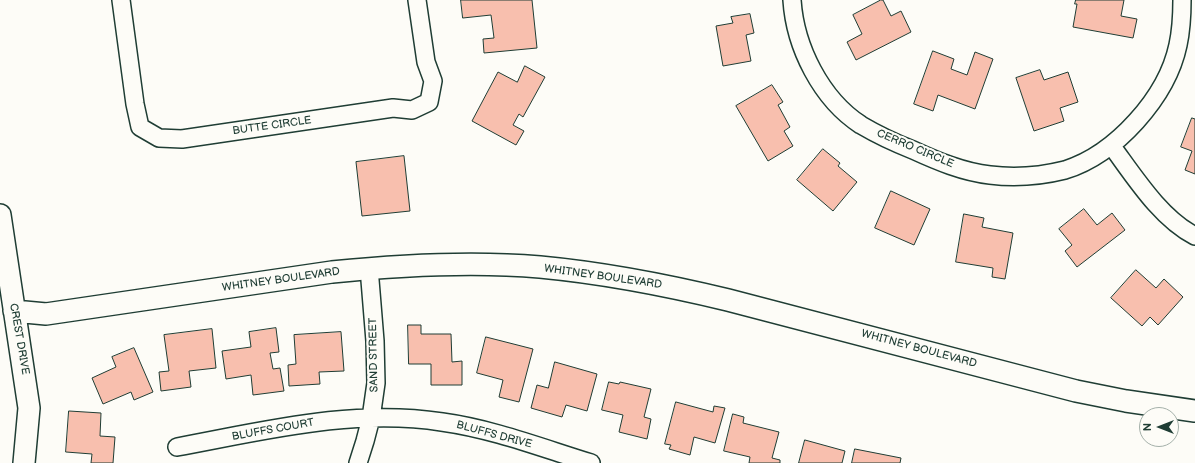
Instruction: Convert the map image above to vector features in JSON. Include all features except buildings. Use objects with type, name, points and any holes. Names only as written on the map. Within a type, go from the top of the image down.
[{"type":"street","name":"BUTTE CIRCLE","points":[[121,0],[134,104],[140,127],[159,138],[182,139],[393,108],[412,110],[429,102],[434,81],[426,62],[417,0]]},
{"type":"street","name":"CERRO CIRCLE","points":[[792,0],[792,12],[798,36],[808,61],[822,85],[839,106],[860,124],[884,138],[940,162],[989,175],[1010,176],[1041,174],[1066,169],[1090,158],[1111,145],[1134,124],[1155,97],[1169,74],[1178,45],[1182,0]]},
{"type":"street","points":[[1111,145],[1154,203],[1195,236]]},
{"type":"street","name":"CREST DRIVE","points":[[0,215],[7,312],[23,359],[29,408],[24,463]]},
{"type":"street","name":"WHITNEY BOULEVARD","points":[[7,312],[46,314],[332,272],[369,268],[447,264],[539,267],[632,279],[728,300],[1076,390],[1133,402],[1195,411]]},
{"type":"street","name":"SAND STREET","points":[[358,463],[371,418],[376,383],[375,341],[369,268]]},
{"type":"street","name":"BLUFFS COURT","points":[[177,448],[292,425],[371,418]]},
{"type":"street","name":"BLUFFS DRIVE","points":[[371,418],[441,422],[484,430],[591,463]]}]
